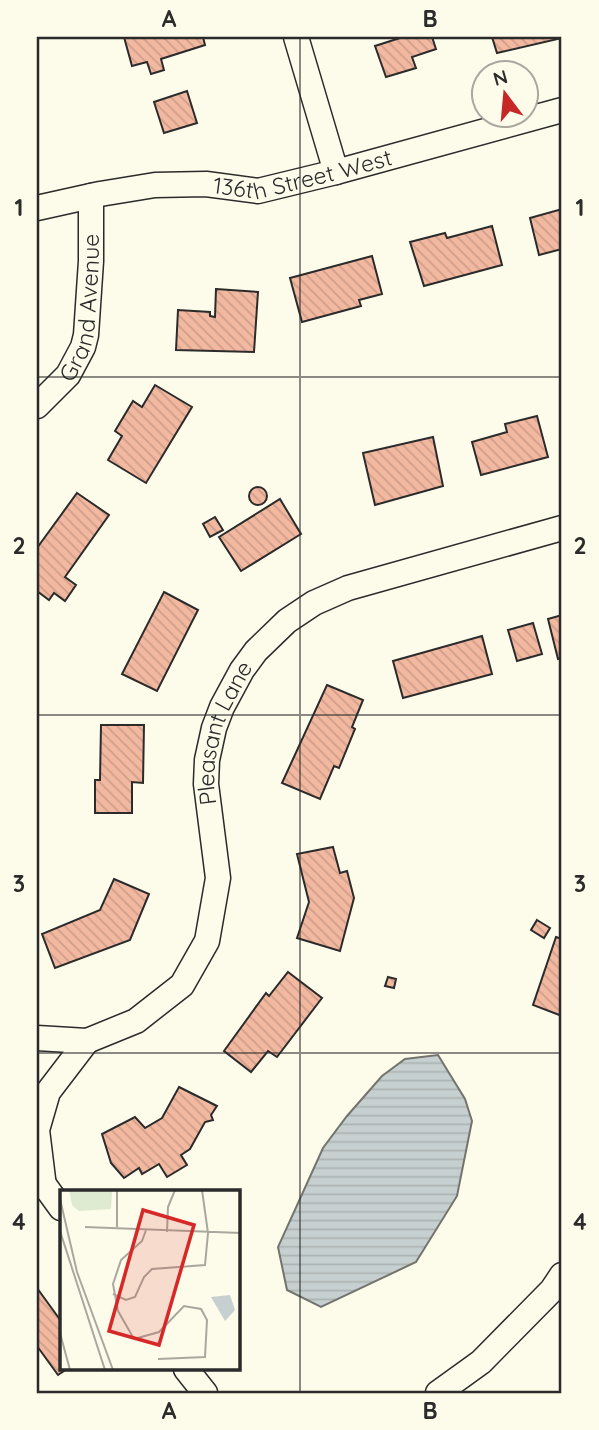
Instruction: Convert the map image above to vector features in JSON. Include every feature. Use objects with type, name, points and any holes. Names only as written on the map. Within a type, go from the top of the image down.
[{"type":"street","points":[[296,37],[336,172]]},
{"type":"street","name":"136th Street West","points":[[37,208],[130,188],[174,184],[206,184],[258,191],[562,110]]},
{"type":"street","name":"Grand Avenue","points":[[37,406],[68,375],[83,347],[91,261],[91,196]]},
{"type":"street","name":"Pleasant Lane","points":[[37,1038],[87,1041],[136,1021],[182,985],[207,941],[218,878],[206,784],[207,760],[222,707],[242,670],[256,651],[287,621],[314,603],[348,588],[562,528]]},
{"type":"street","points":[[60,1208],[41,1181],[37,1130],[48,1092],[87,1041]]},
{"type":"street","points":[[438,1393],[481,1362],[552,1290],[562,1275]]},
{"type":"street","points":[[187,1370],[205,1393]]},
{"type":"shaded area","points":[[438,1055],[465,1099],[472,1121],[457,1196],[416,1262],[321,1307],[287,1290],[278,1247],[323,1148],[382,1076],[405,1059]]},
{"type":"building","points":[[124,37],[203,37],[205,45],[161,59],[164,70],[151,74],[147,62],[132,66]]},
{"type":"building","points":[[403,37],[432,37],[436,49],[412,57],[416,68],[386,77],[375,46]]},
{"type":"building","points":[[492,37],[562,37],[562,38],[497,53]]},
{"type":"building","points":[[187,91],[197,123],[164,133],[154,102]]},
{"type":"building","points":[[562,209],[562,249],[539,255],[530,218]]},
{"type":"building","points":[[492,226],[502,265],[424,286],[410,242],[445,233],[447,238]]},
{"type":"building","points":[[372,256],[382,294],[359,300],[361,306],[302,322],[290,278]]},
{"type":"building","points":[[216,289],[258,292],[254,352],[176,350],[178,310],[210,312],[210,316],[215,317]]},
{"type":"building","points":[[155,385],[192,407],[146,483],[108,460],[122,436],[115,431],[133,401],[142,407]]},
{"type":"building","points":[[537,416],[548,457],[481,475],[472,442],[507,432],[505,424]]},
{"type":"building","points":[[433,437],[443,486],[375,505],[363,453]]},
{"type":"building","points":[[258,487],[264,490],[267,496],[264,502],[258,505],[252,502],[249,496],[252,490]]},
{"type":"building","points":[[77,493],[109,515],[65,577],[76,585],[65,601],[54,593],[49,600],[37,591],[37,548]]},
{"type":"building","points":[[280,499],[301,534],[241,571],[219,537]]},
{"type":"building","points":[[215,517],[223,530],[210,537],[203,524]]},
{"type":"building","points":[[164,592],[198,610],[157,691],[122,674]]},
{"type":"building","points":[[562,615],[562,658],[558,659],[548,619]]},
{"type":"building","points":[[533,623],[542,654],[517,661],[508,630]]},
{"type":"building","points":[[482,636],[492,674],[403,698],[393,661]]},
{"type":"building","points":[[327,685],[363,700],[352,727],[355,729],[339,768],[334,766],[320,799],[282,783]]},
{"type":"building","points":[[101,725],[144,725],[143,783],[132,782],[132,813],[95,813],[95,780],[100,780]]},
{"type":"building","points":[[333,847],[340,873],[347,871],[354,898],[340,951],[297,938],[309,902],[297,854]]},
{"type":"building","points":[[114,879],[149,894],[130,940],[55,968],[42,934],[100,910]]},
{"type":"building","points":[[537,920],[550,928],[544,938],[531,930]]},
{"type":"building","points":[[556,937],[562,939],[562,1016],[533,1005]]},
{"type":"building","points":[[288,972],[322,998],[277,1057],[268,1051],[251,1072],[224,1051],[266,993],[269,996]]},
{"type":"building","points":[[388,977],[396,979],[394,988],[385,986]]},
{"type":"building","points":[[179,1087],[217,1106],[211,1115],[213,1120],[205,1122],[190,1149],[181,1155],[187,1165],[167,1177],[159,1164],[142,1174],[139,1168],[124,1178],[111,1163],[102,1134],[135,1117],[145,1128],[162,1118]]},
{"type":"building","points":[[37,1288],[60,1320],[60,1370],[66,1370],[58,1375],[37,1346]]}]
